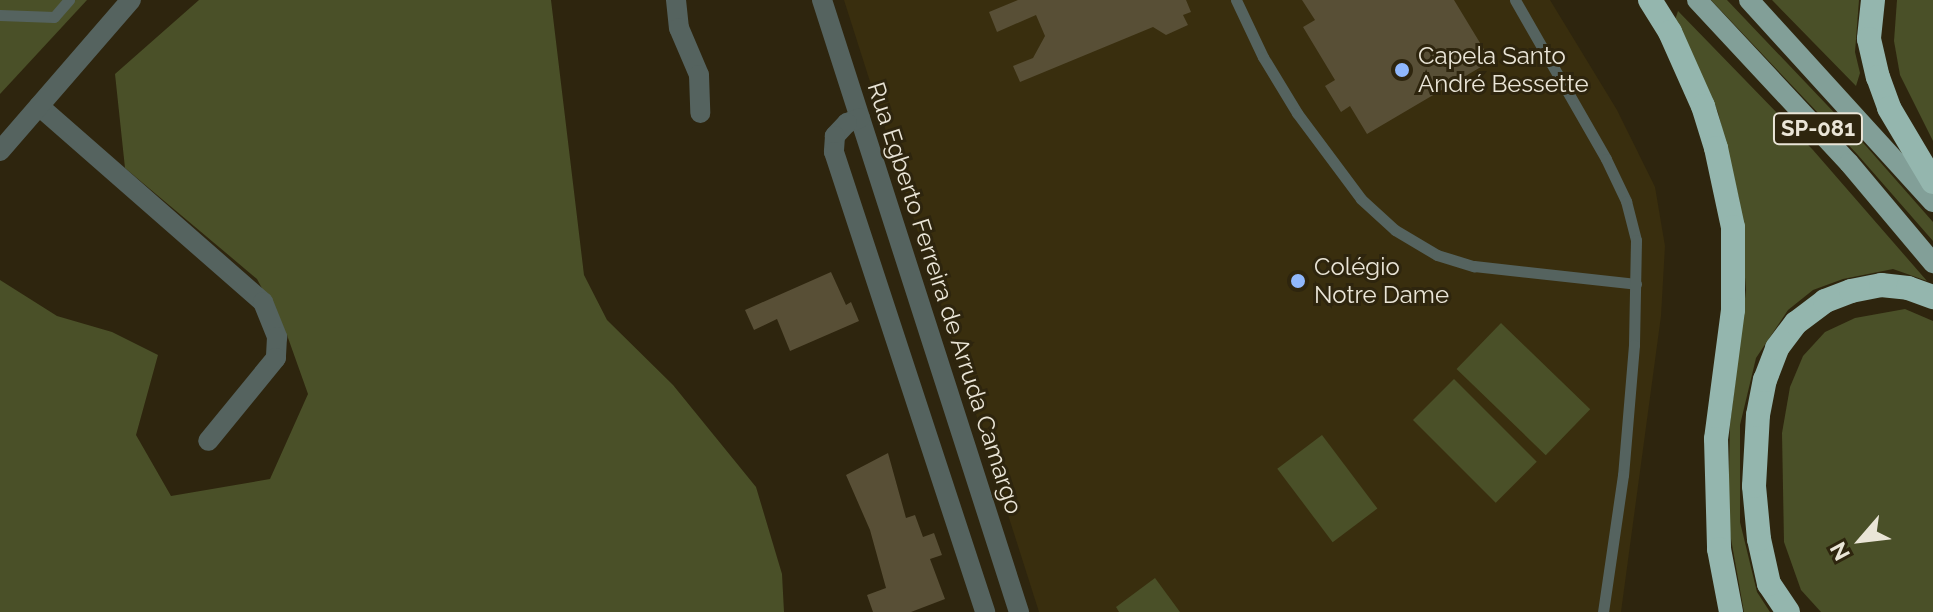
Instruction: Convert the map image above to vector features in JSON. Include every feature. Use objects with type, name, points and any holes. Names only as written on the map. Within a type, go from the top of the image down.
[{"type":"highway","points":[[1650,0],[1670,32],[1703,106],[1726,186],[1733,227],[1733,310],[1716,439],[1719,549],[1731,612]]},
{"type":"highway","points":[[1873,0],[1869,39],[1878,77],[1889,108],[1933,182]]},
{"type":"highway","points":[[1788,612],[1769,584],[1759,539],[1754,486],[1758,415],[1777,348],[1796,323],[1825,301],[1851,291],[1881,285],[1908,288],[1933,297]]},
{"type":"main road","name":"SP-081","points":[[1697,0],[1849,163],[1933,263]]},
{"type":"main road","name":"SP-081","points":[[1749,0],[1933,202]]},
{"type":"street","points":[[0,151],[131,0]]},
{"type":"street","points":[[676,0],[679,28],[699,75],[700,113]]},
{"type":"street","name":"Rua Egberto Ferreira de Arruda Camargo","points":[[822,0],[1019,612]]},
{"type":"street","points":[[39,106],[263,302],[277,337],[276,358],[208,441]]},
{"type":"street","points":[[860,118],[847,123],[835,136],[834,152],[985,612]]},
{"type":"lane","points":[[0,15],[54,17],[69,0]]},
{"type":"lane","points":[[1236,0],[1263,57],[1297,113],[1361,199],[1395,230],[1437,255],[1474,266],[1636,284]]},
{"type":"lane","points":[[1515,0],[1606,159],[1626,201],[1636,240],[1636,284],[1623,475],[1603,612]]},
{"type":"shaded area","name":"Colégio Notre Dame","points":[[844,0],[1550,0],[1617,110],[1655,187],[1665,246],[1661,316],[1621,612],[1039,612]]},
{"type":"green space","points":[[0,0],[87,0],[0,94]]},
{"type":"green space","points":[[199,0],[551,0],[584,275],[607,320],[673,385],[756,487],[782,574],[784,612],[0,612],[0,280],[57,316],[112,332],[158,355],[136,435],[171,496],[270,479],[308,394],[287,335],[257,279],[125,168],[115,74]]},
{"type":"green space","points":[[1711,0],[1727,0],[1866,146],[1933,222],[1933,241],[1857,154]]},
{"type":"green space","points":[[1772,0],[1859,0],[1855,52],[1860,73],[1856,86]]},
{"type":"green space","points":[[1897,0],[1933,0],[1933,141],[1900,75],[1894,41]]},
{"type":"green space","points":[[1678,11],[1813,150],[1927,281],[1893,269],[1843,279],[1813,290],[1788,310],[1756,358],[1740,425],[1740,522],[1757,592],[1770,612],[1744,612],[1728,522],[1730,425],[1746,290],[1739,199],[1718,112],[1675,20]]},
{"type":"green space","points":[[1905,309],[1933,321],[1933,612],[1821,612],[1801,590],[1784,542],[1782,433],[1790,387],[1803,356],[1825,332],[1855,318]]},
{"type":"green space","points":[[1501,323],[1590,409],[1546,455],[1457,369]]},
{"type":"green space","points":[[1454,379],[1537,462],[1496,503],[1413,420]]},
{"type":"green space","points":[[1322,435],[1377,508],[1333,542],[1277,469]]},
{"type":"green space","points":[[1155,578],[1180,612],[1119,612],[1116,607]]},
{"type":"building","points":[[1018,0],[1186,0],[1191,12],[1183,15],[1188,25],[1166,35],[1153,27],[1020,82],[1013,66],[1033,58],[1045,36],[1036,15],[997,32],[989,12]]},
{"type":"building","name":"Capela Santo André Bessette","points":[[1302,0],[1454,0],[1491,61],[1367,134],[1350,106],[1341,112],[1325,86],[1335,80],[1303,27],[1315,20]]},
{"type":"building","points":[[831,272],[846,305],[851,302],[859,321],[790,351],[777,319],[754,330],[745,310]]},
{"type":"building","points":[[888,453],[906,518],[915,515],[923,537],[934,533],[942,555],[930,559],[945,599],[911,612],[873,612],[867,595],[886,588],[870,530],[846,475]]},
{"type":"place","name":"Capela Santo André Bessette","points":[[1402,70]]},
{"type":"place","name":"Colégio Notre Dame","points":[[1298,281]]}]
